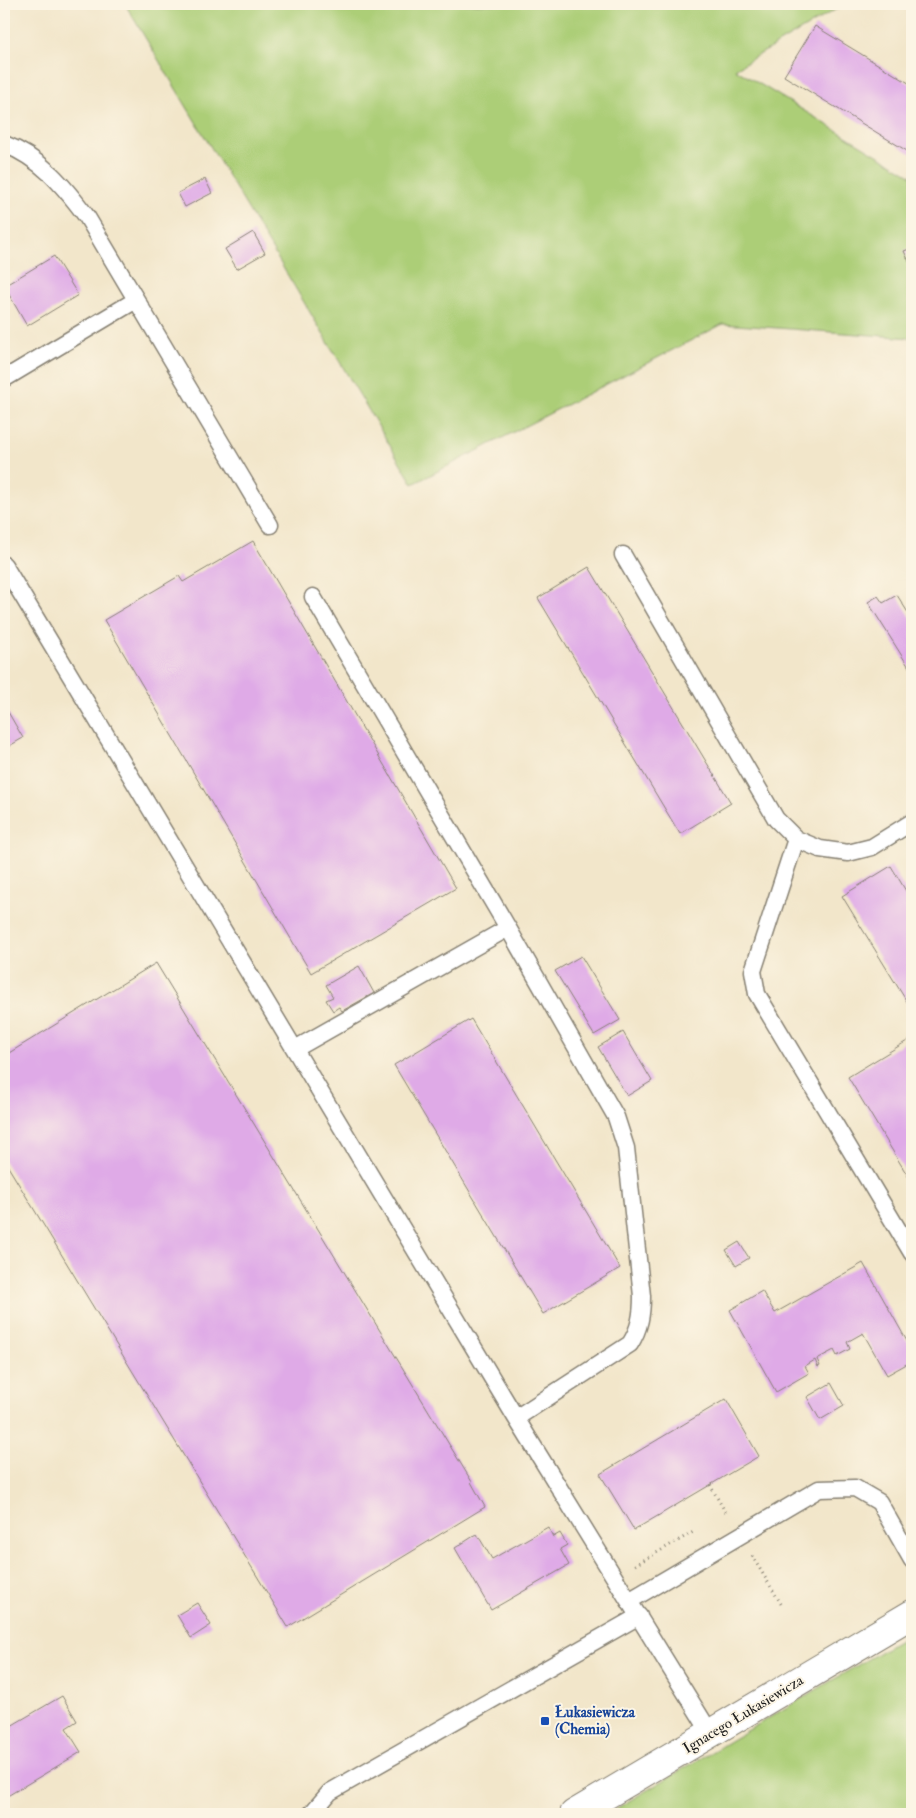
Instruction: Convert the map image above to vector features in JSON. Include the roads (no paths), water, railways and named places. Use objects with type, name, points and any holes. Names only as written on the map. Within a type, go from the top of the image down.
[{"type":"street","name":"Ignacego Łukasiewicza","points":[[574,1814],[912,1614]]},
{"type":"lane","points":[[4,144],[13,147],[42,165],[64,186],[87,217],[270,525]]},
{"type":"lane","points":[[4,379],[136,300]]},
{"type":"lane","points":[[623,554],[776,819],[796,839],[820,849],[848,853],[872,847],[912,822]]},
{"type":"lane","points":[[4,565],[516,1418],[710,1734]]},
{"type":"lane","points":[[313,596],[508,928],[616,1117],[626,1148],[642,1296],[642,1314],[638,1332],[630,1344],[516,1418]]},
{"type":"lane","points":[[796,839],[752,970],[757,994],[912,1253]]},
{"type":"lane","points":[[295,1049],[508,928]]},
{"type":"lane","points":[[629,1601],[818,1489],[856,1488],[879,1502],[912,1560]]},
{"type":"lane","points":[[311,1814],[330,1792],[638,1616]]},
{"type":"place","name":"Łukasiewicza (Chemia)","points":[[545,1721]]}]
